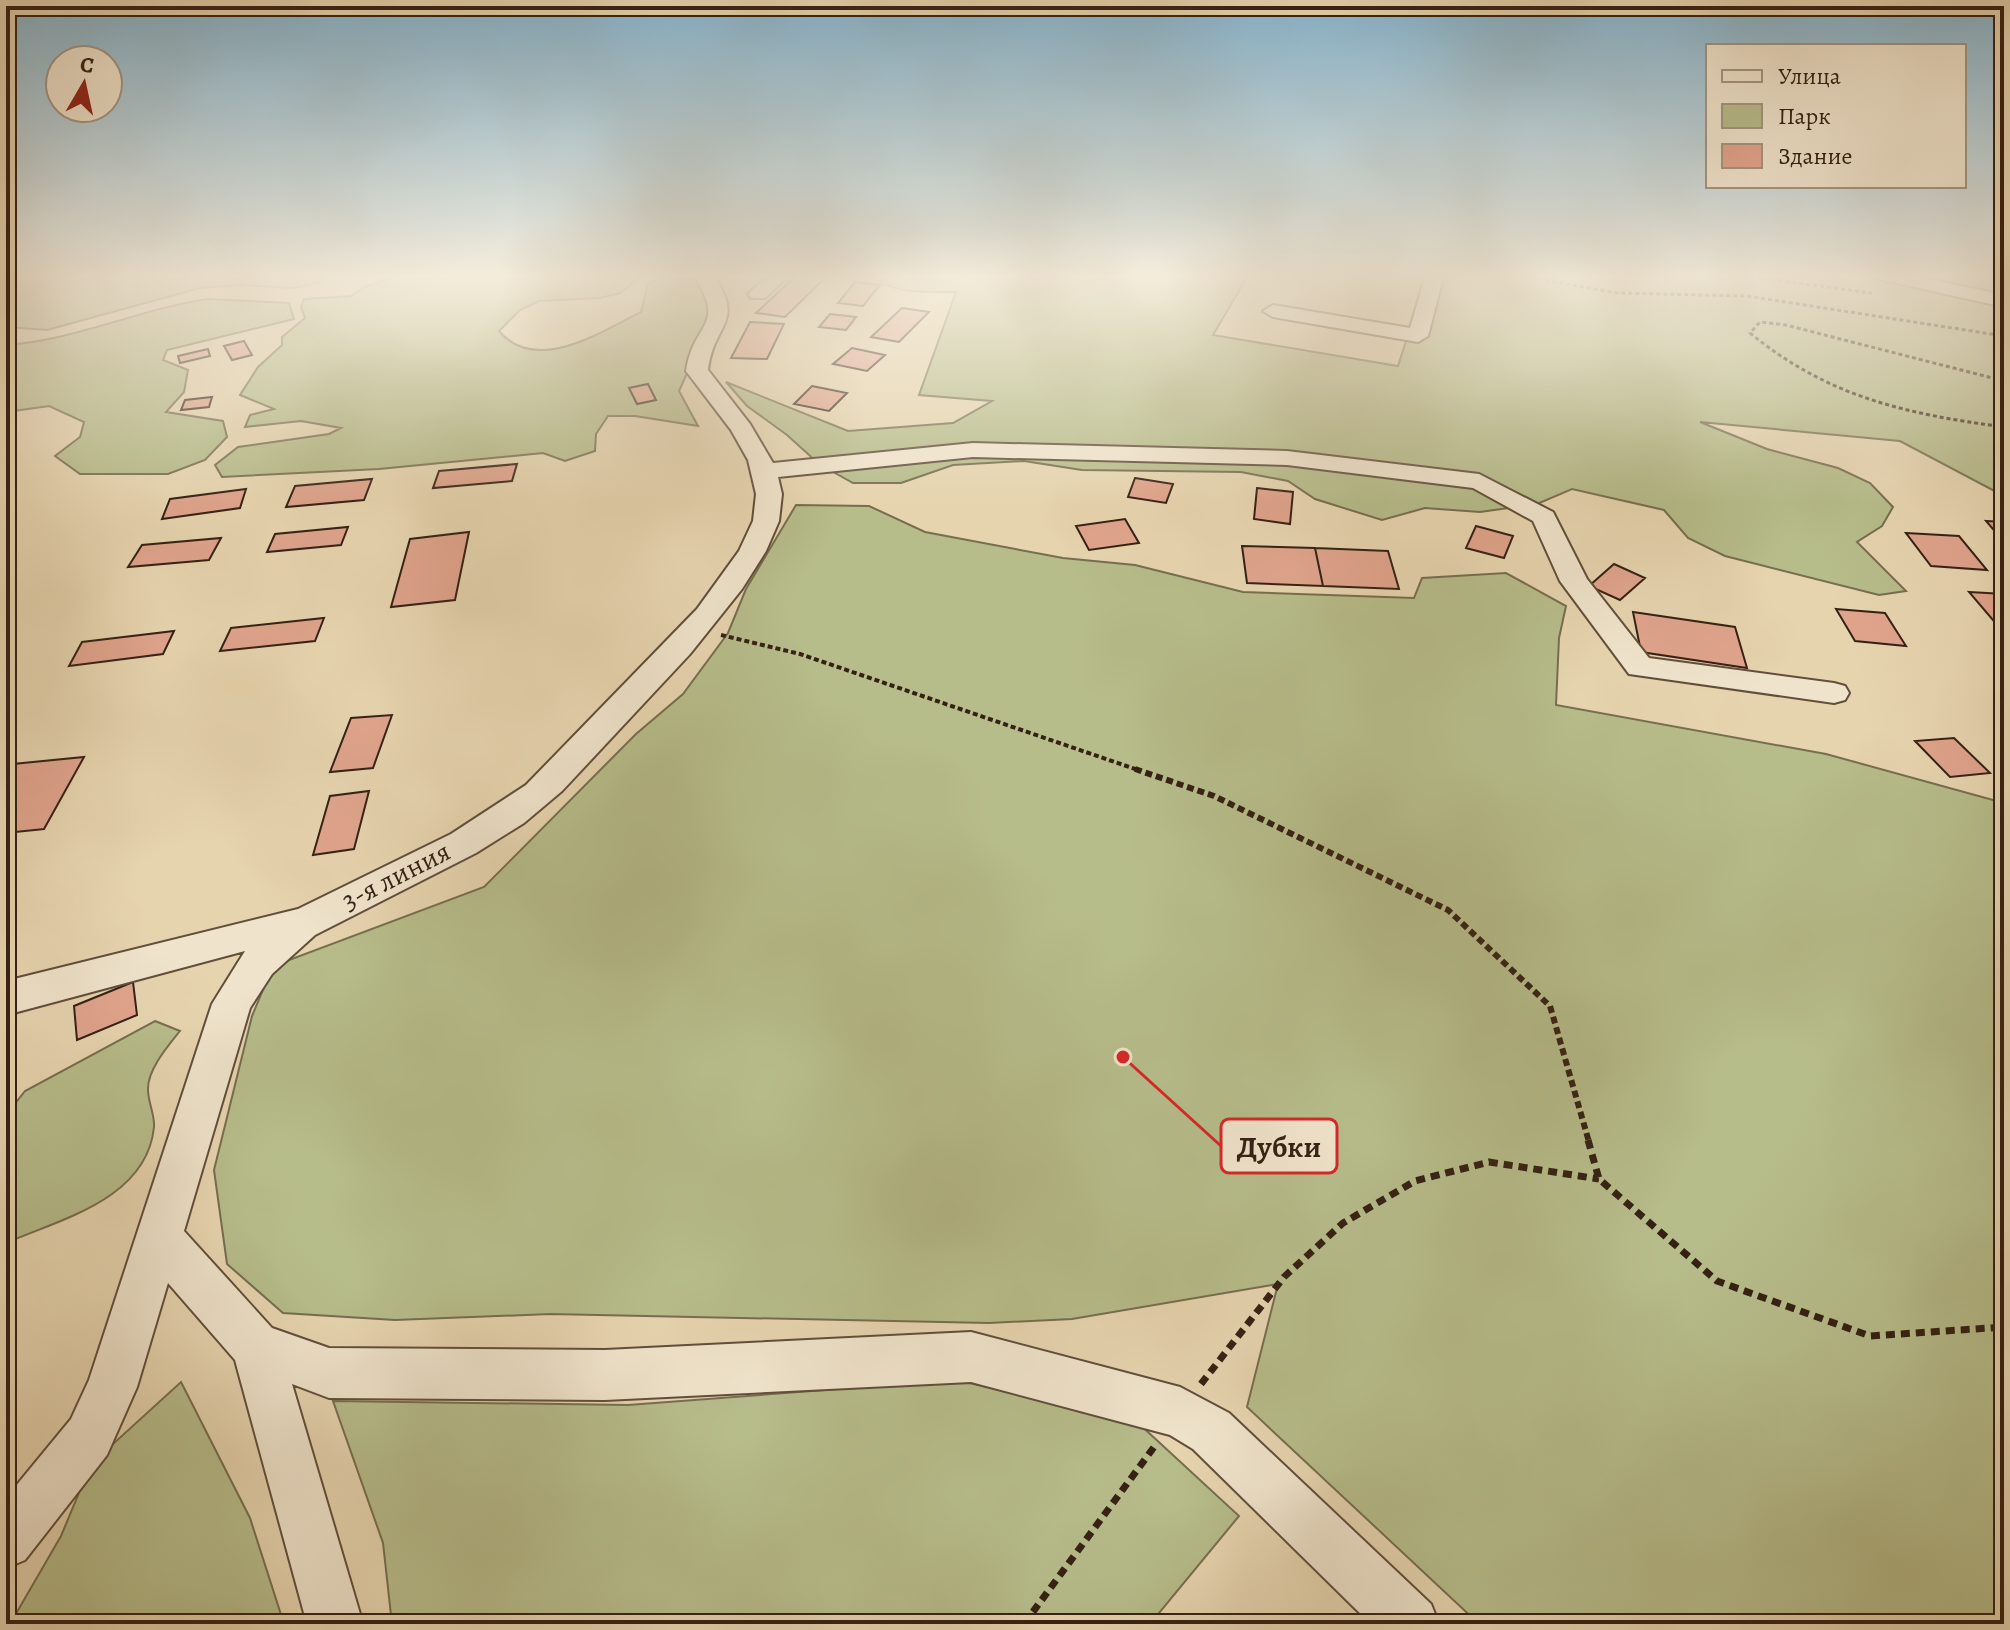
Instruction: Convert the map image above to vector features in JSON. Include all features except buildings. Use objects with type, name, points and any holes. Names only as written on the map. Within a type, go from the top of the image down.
[{"type":"street","name":"3-я линия","points":[[6,1541],[89,1437],[112,1387],[232,1004],[249,975],[277,942],[308,920],[457,847],[514,813],[555,777],[696,629],[744,563],[764,525],[769,494],[765,471],[763,461],[697,371],[697,361],[703,350]]},
{"type":"street","points":[[765,471],[973,450],[1287,458],[1479,481],[1544,517],[1574,581],[1640,667],[1834,693]]},
{"type":"street","points":[[6,998],[308,920]]},
{"type":"street","points":[[160,1239],[256,1347],[335,1624]]},
{"type":"street","points":[[256,1347],[329,1373],[605,1375],[971,1357],[1180,1412],[1211,1431],[1411,1624]]},
{"type":"path","points":[[1768,350],[1775,357],[1860,401],[1940,419],[2004,427]]},
{"type":"path","points":[[1884,350],[2004,381]]},
{"type":"path","points":[[696,629],[800,654],[1214,796],[1448,910],[1550,1006],[1599,1179]]},
{"type":"path","points":[[1024,1624],[1284,1277],[1343,1223],[1415,1181],[1489,1162],[1599,1179],[1717,1281],[1870,1336],[2004,1327]]},
{"type":"green space","points":[[6,350],[167,350],[163,360],[188,370],[184,392],[166,412],[223,421],[227,437],[205,460],[168,474],[80,474],[55,456],[80,437],[84,422],[49,406],[6,412]]},
{"type":"green space","points":[[276,350],[698,350],[679,391],[698,426],[635,416],[608,416],[596,434],[595,451],[565,461],[543,453],[379,469],[222,477],[215,465],[238,447],[329,434],[341,428],[301,421],[245,427],[250,415],[274,409],[240,395],[258,367]]},
{"type":"green space","points":[[935,350],[1303,350],[1398,366],[1403,350],[2004,350],[2004,496],[1900,441],[1700,422],[1767,449],[1838,468],[1870,483],[1893,507],[1882,526],[1857,542],[1906,591],[1879,595],[1725,556],[1688,538],[1664,510],[1572,489],[1537,504],[1480,512],[1425,508],[1382,520],[1315,499],[1288,481],[1241,472],[1082,470],[1024,461],[953,465],[901,483],[853,483],[819,464],[787,435],[747,406],[726,382],[848,431],[953,423],[992,401],[919,395]]},
{"type":"green space","points":[[796,505],[869,506],[925,532],[1063,558],[1135,565],[1243,592],[1414,598],[1422,578],[1506,573],[1566,606],[1559,638],[1556,705],[1826,754],[2004,803],[2004,1624],[1479,1624],[1247,1407],[1278,1284],[1072,1319],[989,1323],[550,1314],[395,1320],[283,1313],[227,1264],[214,1170],[252,1016],[273,966],[484,887],[636,734],[683,694],[728,633],[746,589]]},
{"type":"green space","points":[[155,1021],[180,1031],[151,1074],[148,1090],[154,1127],[148,1152],[136,1172],[119,1189],[98,1203],[6,1243],[6,1115],[25,1091]]},
{"type":"green space","points":[[957,1380],[1136,1421],[1239,1516],[1150,1624],[392,1624],[383,1543],[333,1401],[628,1405]]},
{"type":"green space","points":[[181,1382],[250,1518],[284,1624],[10,1624],[61,1536],[91,1464]]},
{"type":"place","name":"Дубки","points":[[1123,1057]]}]
